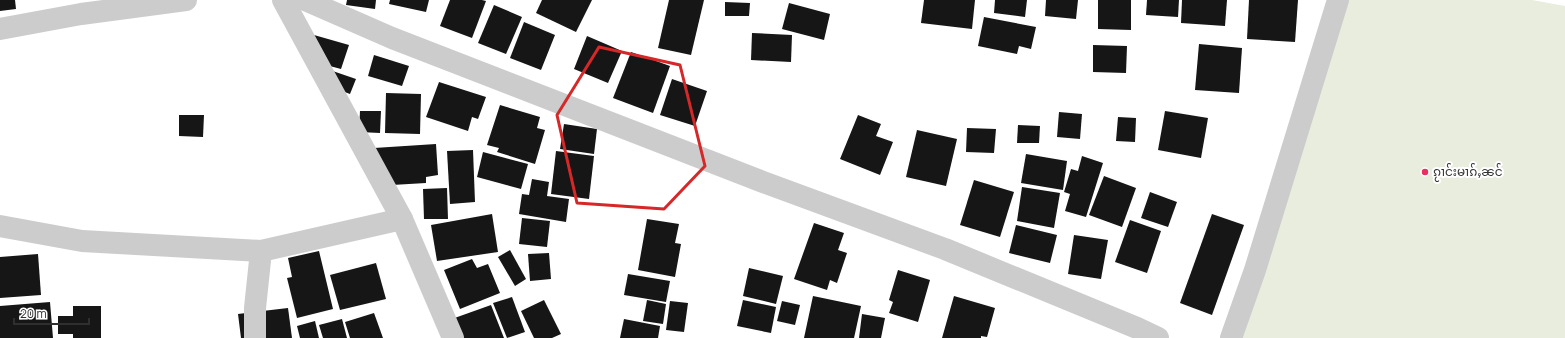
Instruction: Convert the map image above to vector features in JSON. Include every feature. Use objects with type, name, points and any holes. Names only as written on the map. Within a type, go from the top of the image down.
[{"type":"street","points":[[0,29],[81,14],[186,0]]},
{"type":"street","points":[[283,0],[402,219],[454,338]]},
{"type":"street","points":[[304,0],[414,46],[763,182],[945,250],[1137,328],[1158,338]]},
{"type":"street","points":[[1231,338],[1255,270],[1338,0]]},
{"type":"street","points":[[0,226],[82,241],[261,251],[402,219]]},
{"type":"street","points":[[254,338],[255,308],[261,251]]},
{"type":"highlighted area","points":[[599,47],[680,65],[705,166],[664,209],[577,203],[557,115]]},
{"type":"green space","name":"ၵႂၢင်းမၢၵ်ႇၼင်","points":[[1344,0],[1532,0],[1565,6],[1565,338],[1228,338]]},
{"type":"building","points":[[0,0],[15,0],[16,9],[0,11]]},
{"type":"building","points":[[347,0],[376,0],[375,9],[346,5]]},
{"type":"building","points":[[390,0],[429,0],[426,12],[389,4]]},
{"type":"building","points":[[450,0],[486,1],[472,38],[440,26]]},
{"type":"building","points":[[542,0],[592,0],[576,32],[536,13]]},
{"type":"building","points":[[669,0],[704,0],[691,55],[658,48]]},
{"type":"building","points":[[924,0],[975,0],[972,29],[921,23]]},
{"type":"building","points":[[995,0],[1027,0],[1025,17],[994,13]]},
{"type":"building","points":[[1046,0],[1078,0],[1076,19],[1045,16]]},
{"type":"building","points":[[1098,0],[1131,0],[1131,30],[1098,29]]},
{"type":"building","points":[[1147,0],[1179,0],[1178,17],[1146,15]]},
{"type":"building","points":[[1182,0],[1227,0],[1225,26],[1181,23]]},
{"type":"building","points":[[1249,0],[1298,0],[1295,42],[1247,39]]},
{"type":"building","points":[[725,2],[750,3],[749,16],[725,16]]},
{"type":"building","points":[[789,3],[830,14],[824,40],[782,29]]},
{"type":"building","points":[[494,5],[522,17],[506,54],[478,43]]},
{"type":"building","points":[[984,17],[1036,27],[1031,49],[1019,46],[1017,54],[978,46]]},
{"type":"building","points":[[524,22],[555,35],[541,70],[510,58]]},
{"type":"building","points":[[752,33],[792,35],[791,62],[751,60]]},
{"type":"building","points":[[314,35],[349,45],[341,69],[307,60]]},
{"type":"building","points":[[587,36],[622,51],[608,83],[574,69]]},
{"type":"building","points":[[1199,44],[1242,48],[1239,93],[1195,90]]},
{"type":"building","points":[[1093,45],[1127,46],[1126,73],[1093,72]]},
{"type":"building","points":[[631,52],[670,66],[653,113],[613,98]]},
{"type":"building","points":[[374,55],[409,66],[402,86],[368,76]]},
{"type":"building","points":[[321,67],[356,79],[350,94],[315,81]]},
{"type":"building","points":[[672,79],[707,91],[695,126],[660,115]]},
{"type":"building","points":[[439,82],[486,97],[478,119],[472,117],[468,131],[426,117]]},
{"type":"building","points":[[386,93],[421,94],[420,134],[385,133]]},
{"type":"building","points":[[500,105],[540,117],[537,128],[545,130],[535,164],[497,152],[499,148],[487,145]]},
{"type":"building","points":[[360,111],[381,111],[380,133],[359,132]]},
{"type":"building","points":[[1165,111],[1208,118],[1201,158],[1158,150]]},
{"type":"building","points":[[1059,112],[1082,114],[1080,139],[1057,137]]},
{"type":"building","points":[[179,115],[204,115],[203,137],[179,136]]},
{"type":"building","points":[[858,115],[881,124],[876,136],[893,142],[880,175],[840,159]]},
{"type":"building","points":[[1118,117],[1136,118],[1135,142],[1116,141]]},
{"type":"building","points":[[564,124],[597,129],[594,154],[560,149]]},
{"type":"building","points":[[1018,125],[1040,126],[1039,143],[1017,143]]},
{"type":"building","points":[[967,128],[996,129],[994,153],[966,152]]},
{"type":"building","points":[[917,130],[957,139],[946,186],[906,177]]},
{"type":"building","points":[[436,144],[438,175],[426,177],[426,183],[392,185],[374,148]]},
{"type":"building","points":[[473,150],[475,202],[450,204],[447,151]]},
{"type":"building","points":[[556,151],[594,156],[589,199],[551,194]]},
{"type":"building","points":[[483,152],[528,164],[521,189],[477,177]]},
{"type":"building","points":[[1026,154],[1067,161],[1063,190],[1021,183]]},
{"type":"building","points":[[1082,156],[1103,163],[1086,217],[1065,211],[1070,194],[1064,192],[1071,169],[1078,171]]},
{"type":"building","points":[[1104,176],[1136,188],[1122,227],[1089,215]]},
{"type":"building","points":[[532,179],[549,182],[547,196],[569,199],[566,222],[519,214],[522,194],[529,195]]},
{"type":"building","points":[[974,180],[1014,192],[1000,237],[960,225]]},
{"type":"building","points":[[1022,187],[1060,193],[1054,228],[1017,221]]},
{"type":"building","points":[[447,188],[448,219],[424,219],[423,189]]},
{"type":"building","points":[[1150,192],[1177,202],[1168,227],[1141,218]]},
{"type":"building","points":[[492,214],[498,252],[437,261],[431,225]]},
{"type":"building","points":[[1212,214],[1244,225],[1212,315],[1180,303]]},
{"type":"building","points":[[522,218],[550,221],[547,247],[519,244]]},
{"type":"building","points":[[647,219],[679,224],[675,243],[681,244],[675,277],[638,270]]},
{"type":"building","points":[[1130,220],[1161,231],[1147,273],[1115,262]]},
{"type":"building","points":[[814,223],[844,233],[838,250],[847,253],[837,283],[830,280],[827,290],[794,279]]},
{"type":"building","points":[[1016,225],[1057,235],[1050,263],[1009,253]]},
{"type":"building","points":[[1074,235],[1108,240],[1101,279],[1068,274]]},
{"type":"building","points":[[510,250],[526,279],[515,286],[498,257]]},
{"type":"building","points":[[319,251],[333,309],[297,318],[287,278],[292,277],[288,258]]},
{"type":"building","points":[[549,253],[551,279],[530,281],[528,254]]},
{"type":"building","points":[[38,254],[41,295],[0,298],[0,257]]},
{"type":"building","points":[[472,259],[477,268],[488,264],[500,293],[460,309],[444,270]]},
{"type":"building","points":[[376,263],[386,299],[340,310],[330,275]]},
{"type":"building","points":[[749,268],[783,276],[776,304],[743,296]]},
{"type":"building","points":[[898,270],[930,280],[918,322],[889,313],[893,302],[889,300]]},
{"type":"building","points":[[628,274],[670,281],[666,302],[624,295]]},
{"type":"building","points":[[813,296],[861,306],[854,338],[804,338]]},
{"type":"building","points":[[954,296],[995,308],[987,337],[942,338]]},
{"type":"building","points":[[512,297],[525,332],[507,338],[493,303]]},
{"type":"building","points":[[544,300],[561,334],[552,338],[534,338],[521,311]]},
{"type":"building","points":[[647,300],[666,304],[663,324],[643,321]]},
{"type":"building","points":[[743,300],[776,307],[771,333],[737,326]]},
{"type":"building","points":[[670,301],[688,303],[684,332],[666,330]]},
{"type":"building","points":[[782,301],[800,305],[795,325],[777,321]]},
{"type":"building","points":[[50,302],[53,338],[0,338],[0,306]]},
{"type":"building","points":[[491,305],[504,338],[456,338],[449,320]]},
{"type":"building","points":[[73,306],[101,306],[101,338],[73,338],[73,334],[58,334],[58,316],[73,316]]},
{"type":"building","points":[[288,308],[292,338],[241,338],[238,314]]},
{"type":"building","points":[[374,313],[383,338],[350,338],[345,322]]},
{"type":"building","points":[[862,314],[885,318],[881,338],[859,338]]},
{"type":"building","points":[[342,319],[347,338],[323,338],[319,325]]},
{"type":"building","points":[[624,319],[660,326],[658,338],[620,338]]},
{"type":"building","points":[[315,321],[319,338],[300,338],[297,326]]},
{"type":"place","name":"ၵႂၢင်းမၢၵ်ႇၼင်","points":[[1425,172]]}]
